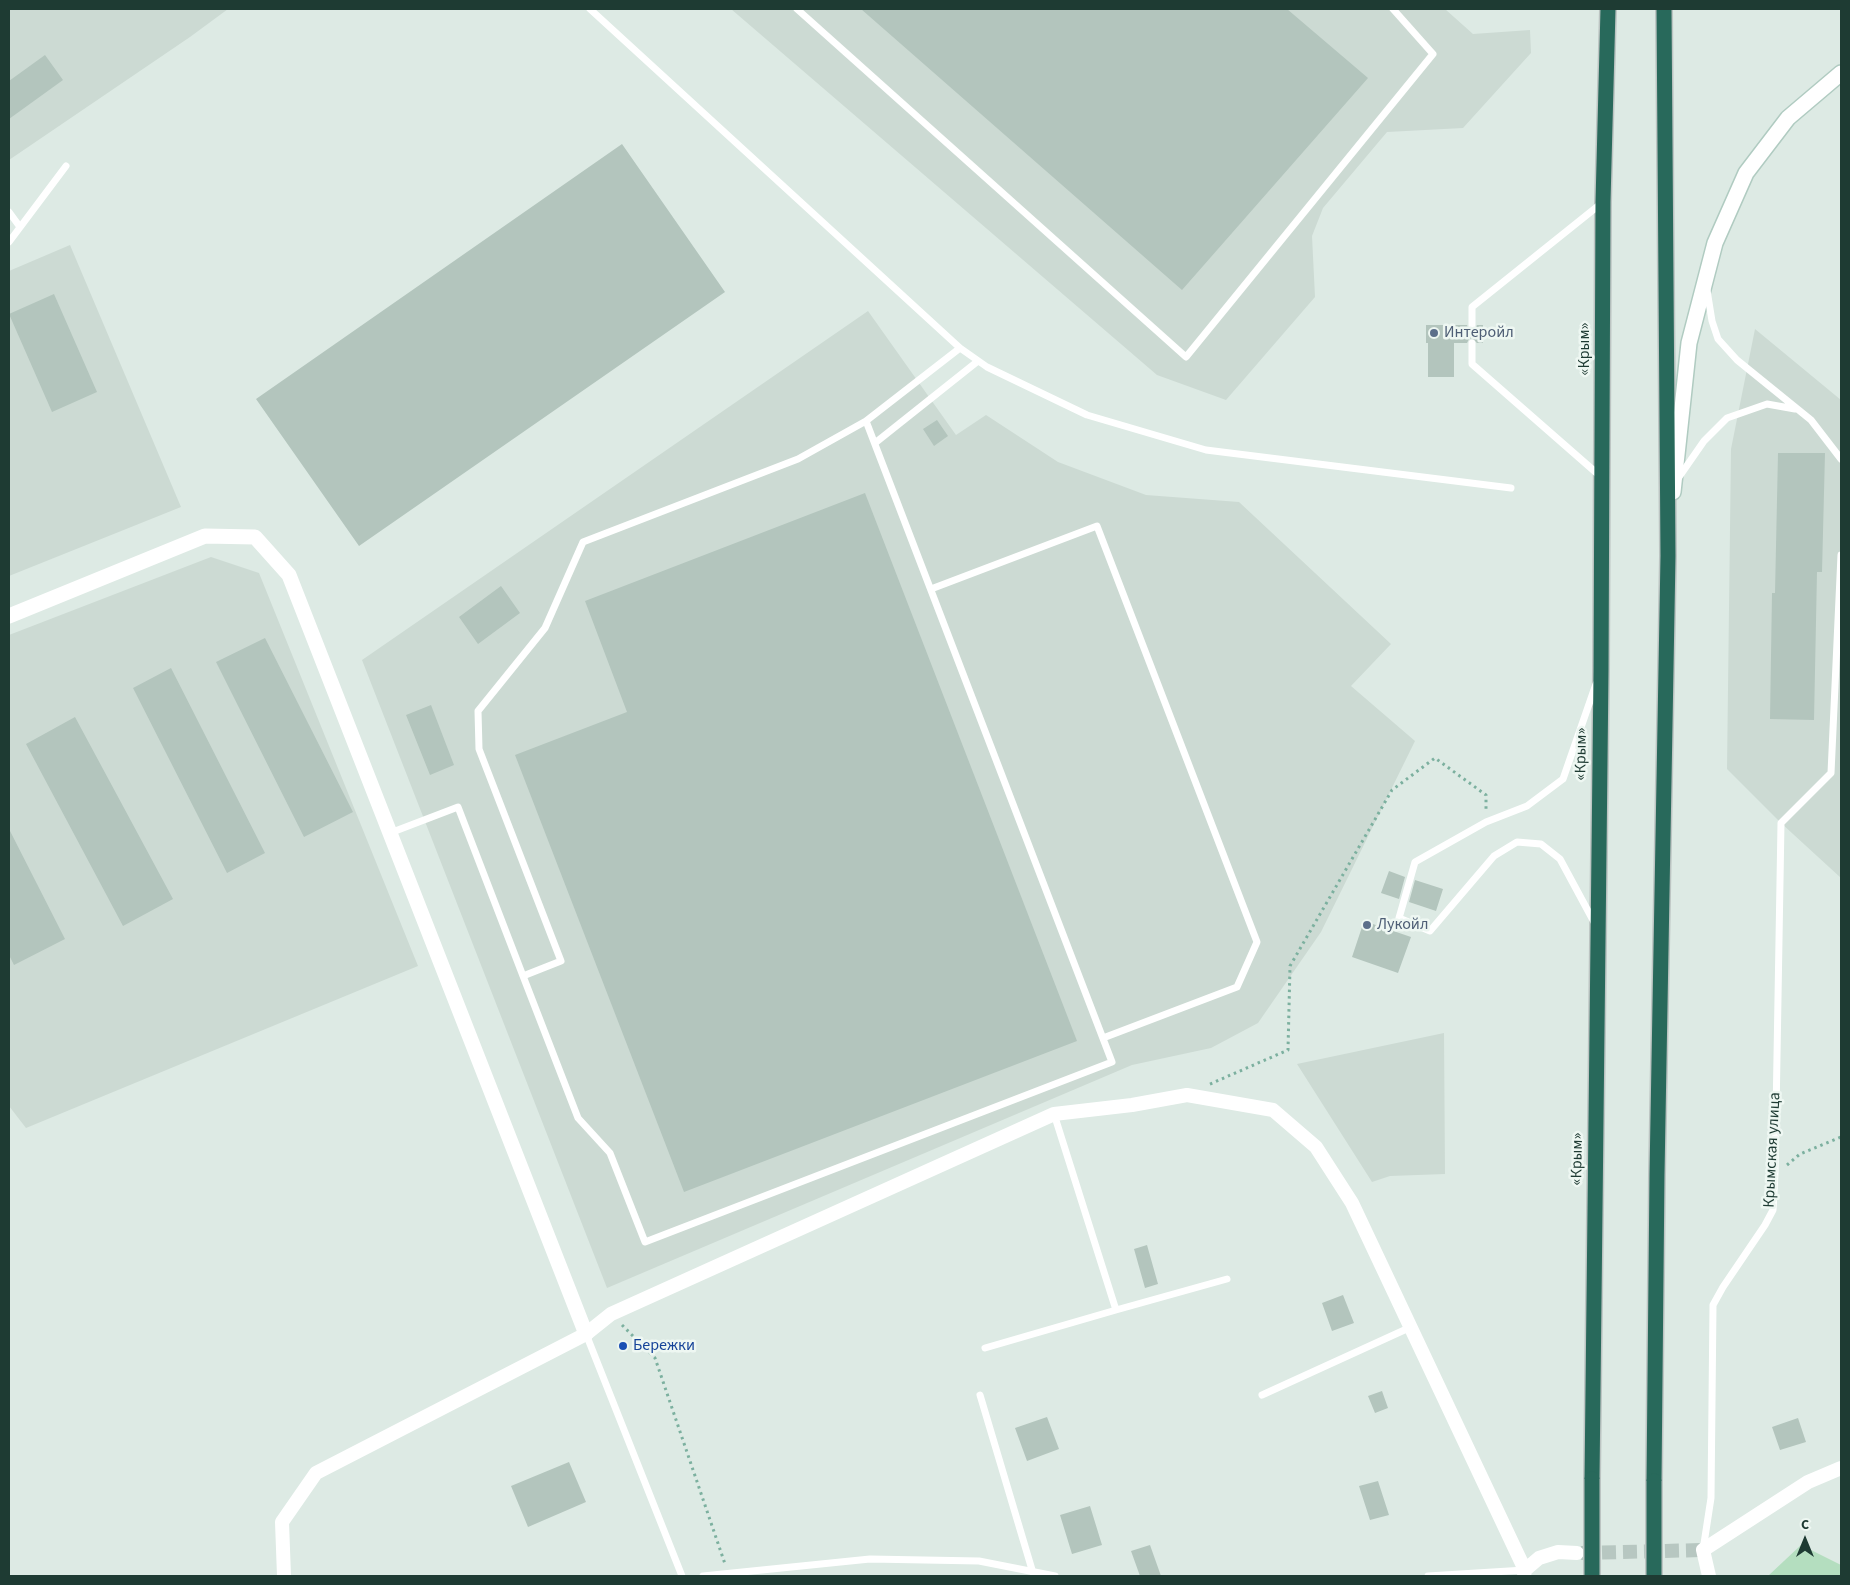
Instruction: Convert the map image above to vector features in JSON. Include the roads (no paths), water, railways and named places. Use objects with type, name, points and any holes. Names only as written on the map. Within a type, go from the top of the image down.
[{"type":"highway","name":"«Крым»","points":[[1592,1576],[1601,672],[1603,202],[1608,9]]},
{"type":"highway","points":[[1654,1576],[1657,1174],[1668,556],[1664,9]]},
{"type":"street","points":[[1668,556],[1688,343],[1716,243],[1746,173],[1788,118],[1841,73]]},
{"type":"street","points":[[9,616],[205,536],[255,538],[289,574],[586,1334]]},
{"type":"street","points":[[284,1576],[282,1522],[316,1473],[586,1334],[611,1314],[1054,1114],[1132,1105],[1187,1095],[1273,1110],[1316,1147],[1352,1203],[1524,1573],[1539,1558],[1558,1552],[1578,1553]]},
{"type":"street","points":[[1709,1576],[1703,1550],[1808,1482],[1841,1468]]},
{"type":"lane","points":[[590,9],[960,348],[987,367],[1087,415],[1206,450],[1510,488]]},
{"type":"lane","points":[[797,9],[1186,357],[1433,54],[1393,9]]},
{"type":"lane","points":[[9,242],[66,166]]},
{"type":"lane","points":[[1472,325],[1472,307],[1603,202]]},
{"type":"lane","points":[[9,212],[20,227]]},
{"type":"lane","points":[[1706,280],[1712,321],[1718,339],[1737,360],[1797,410],[1812,420],[1841,460]]},
{"type":"lane","points":[[1472,343],[1472,364],[1602,478]]},
{"type":"lane","points":[[524,976],[561,961],[479,750],[478,711],[545,628],[584,542],[798,459],[866,421],[960,348]]},
{"type":"lane","points":[[875,442],[978,361]]},
{"type":"lane","points":[[1674,483],[1704,442],[1727,418],[1767,404],[1797,410]]},
{"type":"lane","points":[[390,833],[458,807],[578,1118],[610,1153],[645,1242],[1112,1062],[866,421]]},
{"type":"lane","points":[[931,589],[1097,526],[1243,905],[1257,942],[1236,988],[1103,1038]]},
{"type":"lane","name":"Крымская улица","points":[[1703,1550],[1711,1498],[1713,1305],[1773,1210],[1781,823],[1831,773],[1841,555]]},
{"type":"lane","points":[[1598,929],[1560,859],[1541,844],[1516,842],[1494,856],[1430,931],[1398,918],[1415,862],[1486,822],[1527,806],[1562,779],[1601,672]]},
{"type":"lane","points":[[1054,1114],[1116,1310]]},
{"type":"lane","points":[[985,1348],[1227,1280]]},
{"type":"lane","points":[[1262,1395],[1411,1327]]},
{"type":"lane","points":[[586,1334],[682,1576]]},
{"type":"lane","points":[[980,1395],[1033,1573]]},
{"type":"lane","points":[[703,1576],[870,1559],[979,1561],[1055,1576]]},
{"type":"lane","points":[[1428,1576],[1524,1573]]},
{"type":"tunnel","points":[[1581,1553],[1703,1550]]},
{"type":"place","name":"Интеройл","points":[[1434,333]]},
{"type":"place","name":"Лукойл","points":[[1367,925]]},
{"type":"place","name":"Бережки","points":[[623,1346]]}]
